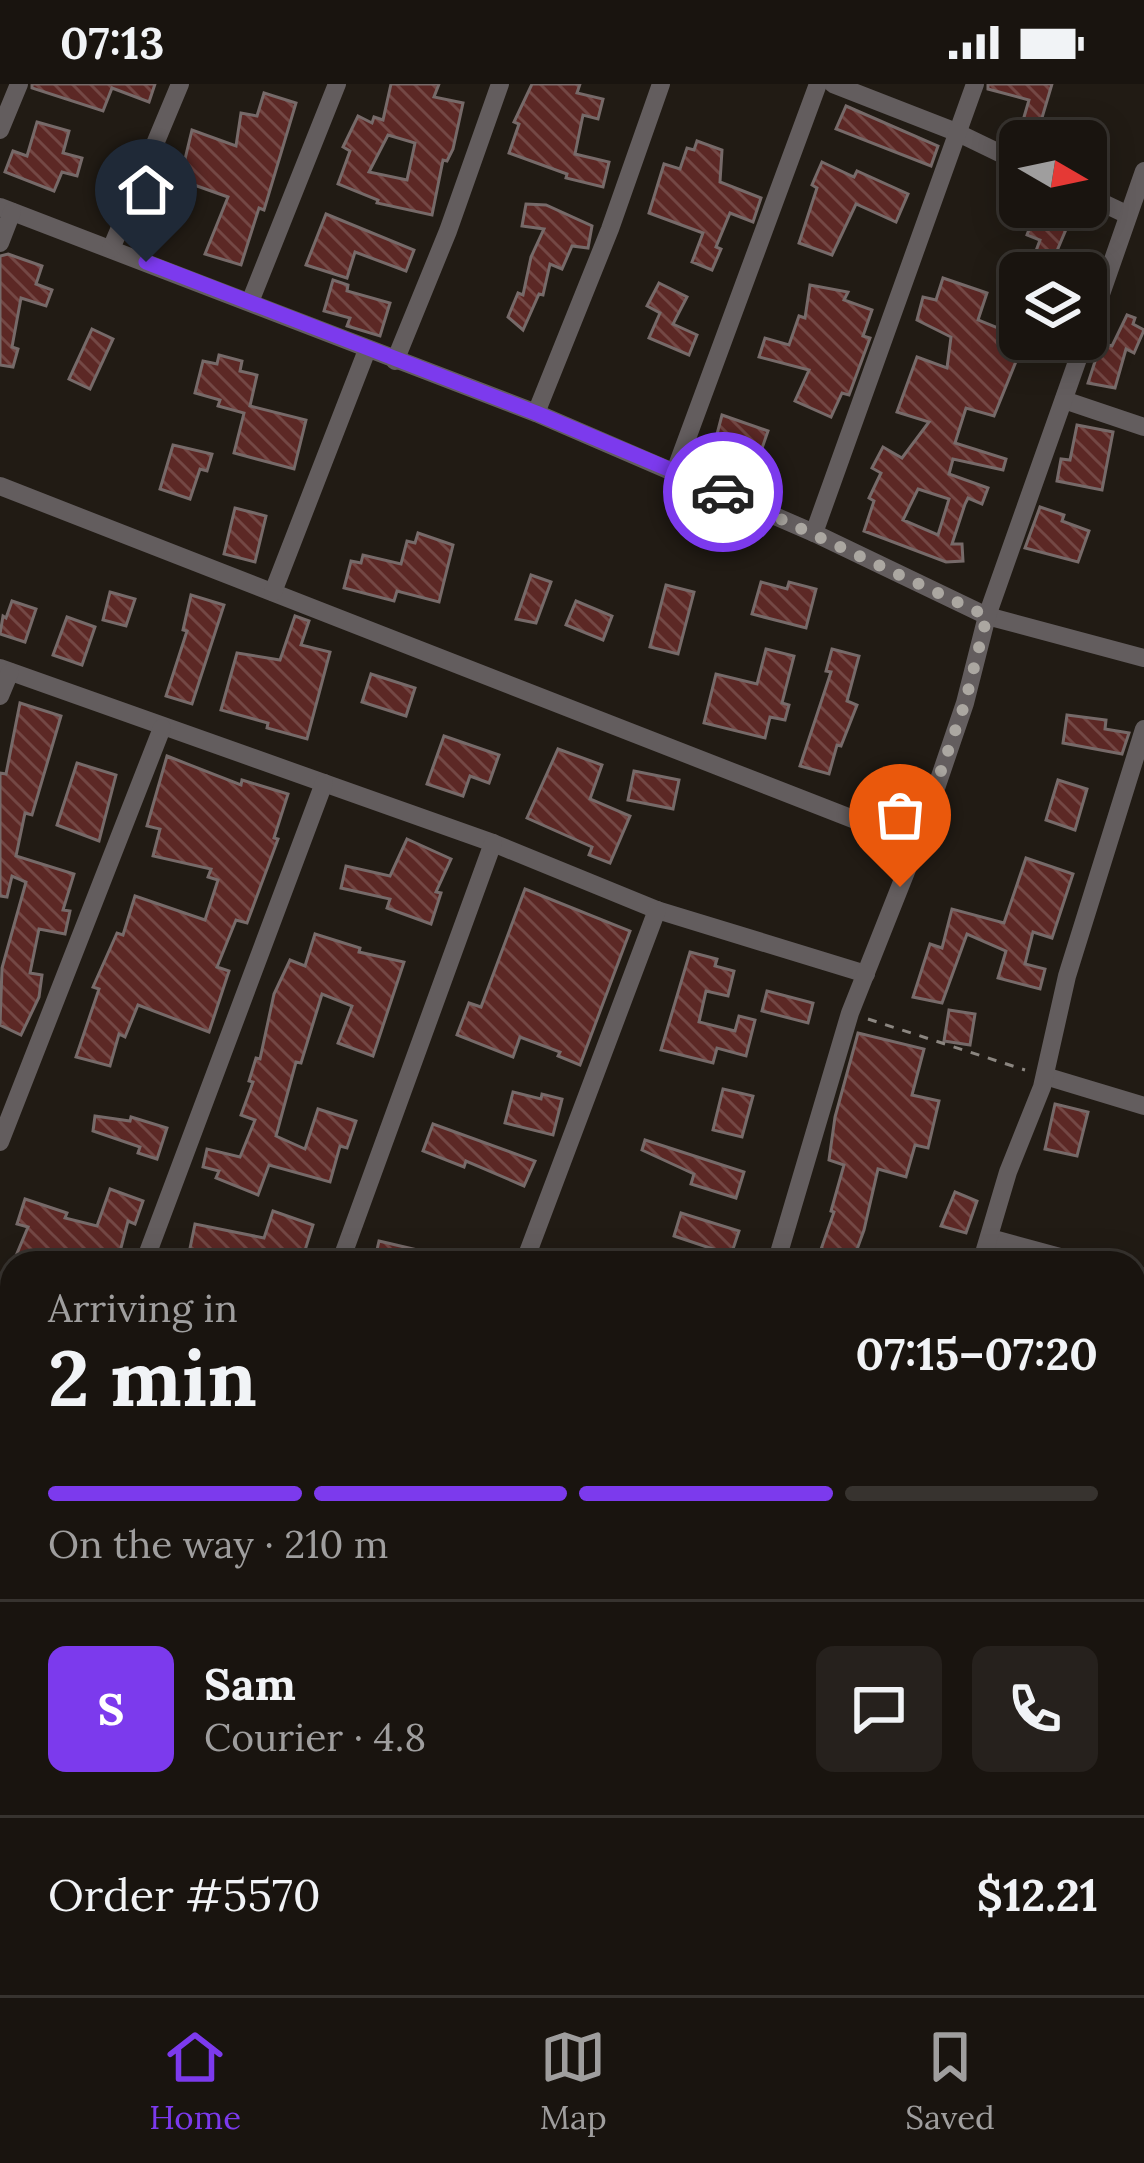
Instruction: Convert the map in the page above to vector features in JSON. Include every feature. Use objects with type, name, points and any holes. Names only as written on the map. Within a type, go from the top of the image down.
[{"type":"street","points":[[0,130],[19,84]]},
{"type":"street","points":[[111,249],[181,84]]},
{"type":"street","points":[[250,302],[337,84]]},
{"type":"street","points":[[395,361],[500,84]]},
{"type":"street","points":[[536,413],[610,229],[661,84]]},
{"type":"street","points":[[675,471],[818,84]]},
{"type":"street","points":[[833,84],[999,153]]},
{"type":"street","points":[[814,533],[975,84]]},
{"type":"street","points":[[1107,278],[1144,171]]},
{"type":"street","points":[[1107,205],[1129,215]]},
{"type":"street","points":[[0,243],[6,209],[536,413],[814,533],[987,616],[1144,658]]},
{"type":"street","points":[[273,592],[368,350]]},
{"type":"street","points":[[780,1251],[850,1013],[916,844],[965,703],[987,616],[1078,360]]},
{"type":"street","points":[[1064,400],[1144,427]]},
{"type":"street","points":[[0,486],[916,844]]},
{"type":"street","points":[[0,696],[5,670],[493,843],[657,910],[866,974]]},
{"type":"street","points":[[0,1142],[162,728]]},
{"type":"street","points":[[985,1251],[1008,1172],[1045,1076],[1067,976],[1144,729]]},
{"type":"street","points":[[148,1251],[324,783]]},
{"type":"street","points":[[344,1251],[493,843]]},
{"type":"street","points":[[529,1251],[657,910]]},
{"type":"street","points":[[1045,1076],[1144,1106]]},
{"type":"street","points":[[990,1238],[1038,1251]]},
{"type":"path","points":[[850,1013],[1045,1076]]},
{"type":"building","points":[[32,84],[155,84],[149,102],[112,88],[103,111],[32,88]]},
{"type":"building","points":[[391,84],[439,84],[434,97],[463,103],[453,149],[447,161],[443,160],[432,215],[377,203],[338,184],[350,151],[343,147],[358,116],[372,123],[374,117],[383,120]],"holes":[[[388,135],[415,143],[407,180],[369,172]]]},
{"type":"building","points":[[532,84],[580,84],[577,93],[603,99],[598,119],[583,115],[575,154],[609,162],[603,187],[566,178],[567,174],[509,153],[519,124],[514,122]]},
{"type":"building","points":[[988,84],[1052,84],[1041,120],[1023,120],[1029,100],[988,89]]},
{"type":"building","points":[[264,93],[296,103],[264,210],[259,208],[241,265],[205,254],[228,197],[180,180],[192,130],[236,146],[241,113],[257,116]]},
{"type":"building","points":[[846,106],[938,146],[931,166],[836,129]]},
{"type":"building","points":[[37,122],[69,131],[63,153],[82,158],[77,176],[62,172],[54,191],[5,172],[13,151],[27,156]]},
{"type":"building","points":[[697,141],[722,150],[720,182],[761,198],[753,222],[730,213],[712,270],[692,262],[703,233],[649,213],[664,164],[680,169],[687,148],[694,150]]},
{"type":"building","points":[[822,162],[854,177],[857,171],[908,194],[896,222],[856,204],[832,255],[799,243]]},
{"type":"building","points":[[526,204],[546,205],[592,226],[588,248],[572,246],[562,269],[550,264],[543,295],[539,294],[523,330],[508,317],[518,293],[523,295],[531,257],[544,229],[522,226]]},
{"type":"building","points":[[326,214],[414,250],[406,271],[355,252],[347,278],[306,265]]},
{"type":"building","points":[[1030,228],[1067,228],[1056,252],[1036,252],[1040,240],[1027,235]]},
{"type":"building","points":[[8,254],[42,266],[36,284],[52,290],[46,306],[21,298],[13,367],[0,365],[0,256]]},
{"type":"building","points":[[943,278],[987,293],[978,320],[999,328],[999,360],[1017,360],[994,416],[966,408],[955,443],[1006,459],[1003,470],[953,459],[949,474],[988,488],[982,504],[968,498],[965,504],[952,544],[962,544],[963,561],[946,562],[864,531],[874,501],[869,498],[881,473],[872,468],[883,447],[902,458],[929,422],[897,412],[917,357],[947,368],[951,337],[917,320],[923,297],[936,300]],"holes":[[[918,489],[949,499],[938,535],[903,520]]]},
{"type":"building","points":[[333,280],[348,285],[347,291],[390,303],[380,336],[347,326],[350,318],[324,311]]},
{"type":"building","points":[[659,283],[687,297],[673,324],[697,335],[689,355],[649,338],[660,313],[647,306]]},
{"type":"building","points":[[810,285],[848,292],[844,300],[872,310],[863,336],[870,338],[849,395],[842,393],[831,417],[795,401],[809,370],[759,357],[765,338],[789,345],[799,316],[805,318]]},
{"type":"building","points":[[1127,315],[1135,318],[1133,324],[1144,330],[1134,353],[1126,349],[1115,388],[1088,383],[1095,360],[1107,360],[1107,345],[1112,346]]},
{"type":"building","points":[[92,329],[113,339],[90,389],[69,379]]},
{"type":"building","points":[[219,355],[242,361],[240,371],[257,375],[250,406],[306,420],[294,469],[234,453],[244,413],[195,393],[203,361],[217,364]]},
{"type":"building","points":[[722,415],[768,431],[760,454],[716,438]]},
{"type":"building","points":[[1077,425],[1113,432],[1102,490],[1057,481],[1061,459],[1070,460]]},
{"type":"building","points":[[173,445],[212,454],[207,471],[200,469],[190,499],[160,489]]},
{"type":"building","points":[[1040,507],[1089,531],[1078,562],[1025,548]]},
{"type":"building","points":[[235,508],[266,516],[255,562],[224,554]]},
{"type":"building","points":[[418,533],[453,545],[439,602],[397,591],[394,601],[344,588],[351,561],[361,563],[363,555],[401,564],[407,541],[415,543]]},
{"type":"building","points":[[531,575],[551,582],[536,623],[516,619]]},
{"type":"building","points":[[761,582],[787,589],[789,582],[816,589],[806,628],[752,614]]},
{"type":"building","points":[[666,585],[694,592],[678,654],[650,647]]},
{"type":"building","points":[[110,592],[135,599],[126,626],[103,620]]},
{"type":"building","points":[[191,595],[224,605],[192,704],[166,696],[187,631],[183,630]]},
{"type":"building","points":[[12,601],[36,609],[25,642],[0,634]]},
{"type":"building","points":[[576,601],[612,616],[603,640],[566,625]]},
{"type":"building","points":[[295,616],[309,621],[301,645],[330,652],[307,739],[221,710],[237,653],[280,660]]},
{"type":"building","points":[[67,617],[95,627],[82,665],[53,655]]},
{"type":"building","points":[[766,649],[794,656],[782,703],[789,705],[785,720],[770,717],[765,738],[704,723],[716,674],[757,684]]},
{"type":"building","points":[[832,649],[859,656],[847,701],[857,705],[829,774],[800,766],[831,672],[826,671]]},
{"type":"building","points":[[371,674],[415,688],[406,716],[362,702]]},
{"type":"building","points":[[20,703],[61,716],[32,815],[25,813],[16,856],[74,874],[63,910],[70,911],[65,934],[39,929],[30,973],[42,975],[39,997],[21,1035],[0,1025],[2,968],[26,882],[12,876],[7,897],[0,896],[0,773],[6,774]]},
{"type":"building","points":[[1067,715],[1106,720],[1105,729],[1129,733],[1122,754],[1063,743]]},
{"type":"building","points":[[444,736],[499,755],[489,783],[470,776],[463,796],[427,784]]},
{"type":"building","points":[[558,749],[602,765],[590,799],[630,816],[610,863],[589,855],[592,847],[527,818]]},
{"type":"building","points":[[167,756],[241,785],[242,780],[288,794],[274,838],[278,839],[247,923],[236,920],[217,967],[229,971],[209,1032],[138,1005],[125,1037],[119,1034],[110,1066],[76,1057],[99,989],[93,987],[117,933],[123,935],[135,896],[205,920],[218,880],[208,877],[211,869],[153,856],[160,829],[147,826]]},
{"type":"building","points":[[77,763],[116,775],[99,841],[57,825]]},
{"type":"building","points":[[634,771],[679,780],[673,809],[628,800]]},
{"type":"building","points":[[1058,780],[1087,789],[1075,830],[1046,820]]},
{"type":"building","points":[[407,839],[451,859],[436,892],[441,893],[431,924],[387,908],[390,899],[341,888],[346,866],[390,876]]},
{"type":"building","points":[[1026,858],[1073,874],[1052,938],[1033,932],[1025,964],[1045,969],[1040,989],[998,978],[1006,951],[967,934],[942,1003],[913,997],[930,944],[942,948],[952,909],[1004,923]]},
{"type":"building","points":[[525,889],[630,931],[580,1065],[520,1037],[513,1057],[457,1035],[469,1003],[481,1007]]},
{"type":"building","points":[[315,934],[360,948],[359,952],[404,962],[373,1056],[338,1043],[352,1006],[322,994],[301,1063],[296,1062],[276,1136],[305,1149],[318,1109],[356,1121],[347,1148],[340,1146],[330,1182],[269,1165],[258,1195],[216,1178],[219,1171],[203,1167],[207,1149],[240,1157],[255,1120],[241,1115],[274,994],[290,960],[305,966]]},
{"type":"building","points":[[690,952],[717,959],[715,966],[734,971],[728,996],[706,991],[699,1022],[735,1031],[739,1016],[755,1020],[746,1056],[717,1048],[713,1063],[661,1050]]},
{"type":"building","points":[[767,991],[813,1003],[808,1023],[762,1011]]},
{"type":"building","points":[[949,1010],[975,1014],[970,1045],[944,1041]]},
{"type":"building","points":[[858,1033],[924,1049],[912,1095],[939,1101],[928,1148],[915,1145],[906,1177],[878,1169],[856,1251],[820,1251],[844,1165],[829,1160],[835,1117]]},
{"type":"building","points":[[723,1089],[753,1096],[742,1137],[713,1130]]},
{"type":"building","points":[[513,1092],[562,1099],[553,1135],[505,1123]]},
{"type":"building","points":[[1055,1104],[1088,1112],[1077,1156],[1045,1149]]},
{"type":"building","points":[[95,1116],[130,1121],[131,1117],[167,1128],[157,1159],[138,1153],[140,1147],[93,1131]]},
{"type":"building","points":[[433,1124],[535,1161],[524,1186],[466,1161],[464,1167],[423,1151]]},
{"type":"building","points":[[645,1140],[744,1172],[736,1198],[691,1184],[694,1174],[642,1150]]},
{"type":"building","points":[[110,1189],[143,1201],[135,1224],[128,1221],[120,1251],[18,1251],[28,1227],[17,1224],[25,1199],[67,1213],[65,1218],[97,1226]]},
{"type":"building","points":[[955,1192],[977,1201],[966,1233],[941,1226]]},
{"type":"building","points":[[273,1211],[313,1225],[305,1251],[189,1251],[195,1224],[264,1238]]},
{"type":"building","points":[[681,1213],[739,1231],[732,1251],[674,1236]]},
{"type":"building","points":[[379,1241],[422,1251],[377,1251]]},
{"type":"way so far","points":[[723,492],[987,616],[965,703],[900,887]]},
{"type":"route","points":[[146,262],[536,413],[723,492]]}]
